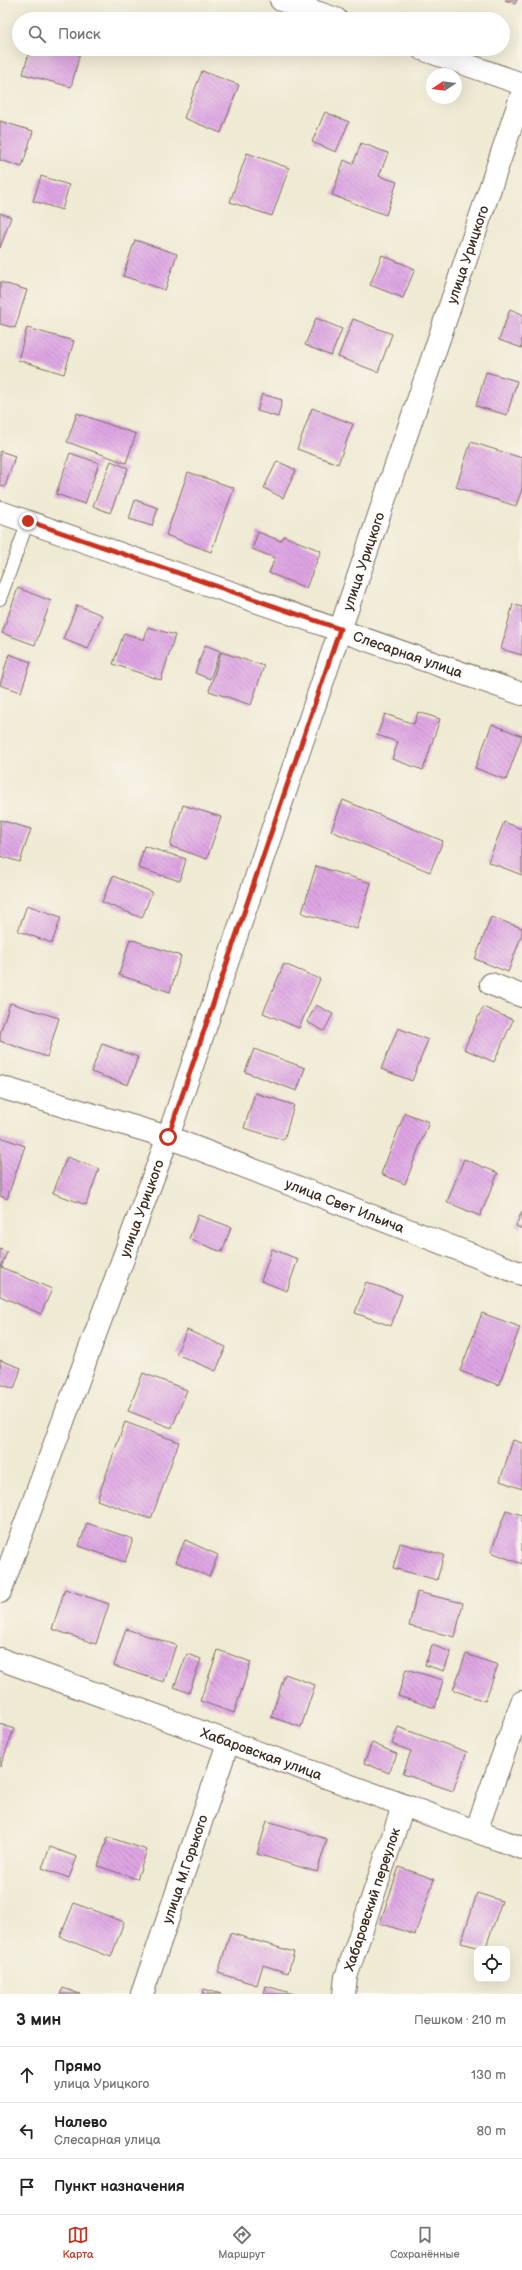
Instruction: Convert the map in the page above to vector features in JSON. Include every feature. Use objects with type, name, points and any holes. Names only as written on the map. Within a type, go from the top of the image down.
[{"type":"street","points":[[281,0],[316,12]]},
{"type":"street","points":[[442,56],[522,84]]},
{"type":"street","name":"улица Урицкого","points":[[0,1592],[168,1137],[522,94]]},
{"type":"street","name":"Слесарная улица","points":[[0,512],[340,629],[522,694]]},
{"type":"street","points":[[491,984],[522,996]]},
{"type":"street","name":"улица Свет Ильича","points":[[0,1086],[168,1137],[522,1274]]},
{"type":"street","name":"Хабаровская улица","points":[[0,1659],[228,1743],[522,1848]]},
{"type":"street","points":[[476,1831],[522,1702]]},
{"type":"street","name":"улица М.Горького","points":[[142,1994],[228,1743]]},
{"type":"street","name":"Хабаровский переулок","points":[[344,1994],[346,1977],[403,1806]]},
{"type":"lane","points":[[0,599],[28,521]]},
{"type":"building","points":[[505,0],[517,0],[515,4]]},
{"type":"building","points":[[28,56],[79,56],[71,87],[23,74]]},
{"type":"building","points":[[202,71],[239,85],[221,133],[184,118]]},
{"type":"building","points":[[325,112],[349,122],[336,152],[312,142]]},
{"type":"building","points":[[0,121],[33,131],[22,167],[0,160]]},
{"type":"building","points":[[361,143],[388,153],[379,176],[397,182],[386,215],[332,195],[344,160],[353,164]]},
{"type":"building","points":[[247,153],[289,168],[272,216],[230,202]]},
{"type":"building","points":[[41,176],[69,185],[62,210],[33,201]]},
{"type":"building","points":[[0,213],[11,217],[0,248]]},
{"type":"building","points":[[135,240],[177,254],[165,290],[123,276]]},
{"type":"building","points":[[382,255],[415,269],[403,298],[370,285]]},
{"type":"building","points":[[0,282],[27,290],[15,328],[0,324]]},
{"type":"building","points":[[510,309],[522,314],[522,348],[499,340]]},
{"type":"building","points":[[316,318],[342,329],[331,356],[305,345]]},
{"type":"building","points":[[353,319],[392,334],[378,372],[338,357]]},
{"type":"building","points":[[27,328],[74,341],[64,374],[18,360]]},
{"type":"building","points":[[486,372],[517,381],[507,415],[476,406]]},
{"type":"building","points":[[262,394],[282,400],[278,417],[257,411]]},
{"type":"building","points":[[312,408],[353,424],[338,464],[297,449]]},
{"type":"building","points":[[77,413],[136,434],[126,463],[67,442]]},
{"type":"building","points":[[471,442],[522,458],[522,489],[516,506],[456,487]]},
{"type":"building","points":[[0,451],[15,456],[5,487],[0,485]]},
{"type":"building","points":[[70,453],[99,463],[85,504],[56,494]]},
{"type":"building","points":[[111,461],[128,468],[110,513],[93,506]]},
{"type":"building","points":[[277,461],[296,470],[283,498],[264,488]]},
{"type":"building","points":[[188,472],[234,488],[211,552],[166,535]]},
{"type":"building","points":[[135,500],[158,508],[152,526],[129,519]]},
{"type":"building","points":[[258,532],[281,541],[284,536],[321,551],[306,588],[269,573],[275,558],[252,549]]},
{"type":"building","points":[[18,588],[51,601],[35,645],[2,633]]},
{"type":"building","points":[[513,604],[522,607],[522,655],[501,649]]},
{"type":"building","points":[[77,605],[102,615],[88,649],[63,639]]},
{"type":"building","points":[[148,627],[175,635],[161,680],[113,664],[124,633],[144,640]]},
{"type":"building","points":[[205,645],[220,651],[210,679],[195,673]]},
{"type":"building","points":[[221,652],[264,666],[251,705],[209,691]]},
{"type":"building","points":[[9,654],[31,662],[21,692],[0,685]]},
{"type":"building","points":[[418,712],[440,719],[423,770],[392,759],[398,742],[377,735],[385,714],[414,724]]},
{"type":"building","points":[[492,724],[522,736],[506,780],[475,768]]},
{"type":"building","points":[[343,800],[443,841],[430,872],[331,831]]},
{"type":"building","points":[[183,805],[221,817],[207,859],[170,846]]},
{"type":"building","points":[[0,820],[31,829],[20,862],[0,856]]},
{"type":"building","points":[[504,822],[522,829],[522,875],[488,862]]},
{"type":"building","points":[[144,846],[186,859],[180,881],[138,868]]},
{"type":"building","points":[[316,866],[371,883],[357,929],[302,913]]},
{"type":"building","points":[[113,876],[152,892],[142,918],[102,902]]},
{"type":"building","points":[[27,905],[61,917],[52,943],[18,931]]},
{"type":"building","points":[[491,917],[522,928],[522,934],[508,972],[475,959]]},
{"type":"building","points":[[130,939],[181,956],[170,992],[119,975]]},
{"type":"building","points":[[284,964],[320,979],[299,1028],[263,1013]]},
{"type":"building","points":[[10,1003],[59,1018],[47,1057],[0,1041],[0,1033]]},
{"type":"building","points":[[316,1005],[333,1014],[324,1031],[307,1022]]},
{"type":"building","points":[[483,1007],[513,1020],[494,1062],[464,1049]]},
{"type":"building","points":[[398,1028],[428,1040],[412,1081],[381,1069]]},
{"type":"building","points":[[102,1044],[138,1057],[128,1085],[91,1072]]},
{"type":"building","points":[[254,1049],[305,1068],[297,1091],[245,1072]]},
{"type":"building","points":[[255,1093],[294,1105],[284,1140],[244,1128]]},
{"type":"building","points":[[405,1113],[429,1122],[405,1184],[381,1174]]},
{"type":"building","points":[[0,1137],[25,1146],[7,1199],[0,1196]]},
{"type":"building","points":[[67,1157],[99,1169],[86,1205],[53,1193]]},
{"type":"building","points":[[464,1159],[498,1173],[480,1216],[447,1202]]},
{"type":"building","points":[[522,1211],[522,1229],[516,1226]]},
{"type":"building","points":[[198,1215],[231,1227],[222,1252],[189,1239]]},
{"type":"building","points":[[0,1249],[7,1252],[1,1267],[52,1289],[41,1314],[0,1296]]},
{"type":"building","points":[[272,1249],[298,1259],[287,1291],[261,1281]]},
{"type":"building","points":[[366,1282],[402,1295],[391,1326],[355,1313]]},
{"type":"building","points":[[482,1313],[520,1327],[499,1385],[460,1371]]},
{"type":"building","points":[[187,1330],[226,1347],[216,1371],[176,1354]]},
{"type":"building","points":[[0,1360],[21,1368],[14,1389],[0,1384]]},
{"type":"building","points":[[143,1373],[187,1390],[172,1428],[128,1411]]},
{"type":"building","points":[[125,1422],[179,1442],[151,1519],[97,1500]]},
{"type":"building","points":[[513,1440],[522,1443],[522,1489],[500,1481]]},
{"type":"building","points":[[506,1510],[522,1515],[522,1564],[491,1552]]},
{"type":"building","points":[[87,1523],[133,1539],[125,1562],[79,1546]]},
{"type":"building","points":[[185,1540],[218,1555],[209,1577],[176,1562]]},
{"type":"building","points":[[400,1543],[444,1555],[437,1580],[393,1568]]},
{"type":"building","points":[[65,1589],[109,1604],[96,1644],[52,1629]]},
{"type":"building","points":[[417,1592],[463,1603],[455,1637],[409,1626]]},
{"type":"building","points":[[126,1629],[176,1645],[164,1682],[114,1666]]},
{"type":"building","points":[[432,1645],[451,1652],[444,1671],[425,1665]]},
{"type":"building","points":[[218,1650],[251,1662],[234,1713],[200,1701]]},
{"type":"building","points":[[187,1654],[201,1659],[189,1693],[174,1687]]},
{"type":"building","points":[[466,1654],[498,1665],[485,1701],[453,1690]]},
{"type":"building","points":[[406,1669],[443,1680],[435,1708],[398,1696]]},
{"type":"building","points":[[285,1674],[315,1685],[301,1727],[271,1717]]},
{"type":"building","points":[[0,1724],[14,1729],[0,1767]]},
{"type":"building","points":[[398,1727],[467,1752],[453,1791],[403,1774],[411,1751],[392,1744]]},
{"type":"building","points":[[372,1743],[397,1754],[389,1773],[364,1763]]},
{"type":"building","points":[[267,1821],[327,1839],[317,1872],[257,1854]]},
{"type":"building","points":[[108,1837],[147,1850],[137,1879],[98,1866]]},
{"type":"building","points":[[50,1847],[77,1857],[69,1878],[42,1868]]},
{"type":"building","points":[[399,1867],[434,1879],[415,1935],[380,1923]]},
{"type":"building","points":[[477,1893],[502,1901],[486,1946],[474,1946],[461,1943]]},
{"type":"building","points":[[74,1903],[124,1922],[111,1957],[60,1937]]},
{"type":"building","points":[[230,1933],[294,1952],[288,1973],[263,1965],[257,1985],[218,1973]]},
{"type":"building","points":[[266,1986],[294,1994],[264,1994]]},
{"type":"building","points":[[63,1988],[80,1994],[60,1994]]},
{"type":"building","points":[[204,1989],[221,1994],[203,1994]]},
{"type":"route","points":[[28,521],[340,629],[168,1137]]}]
